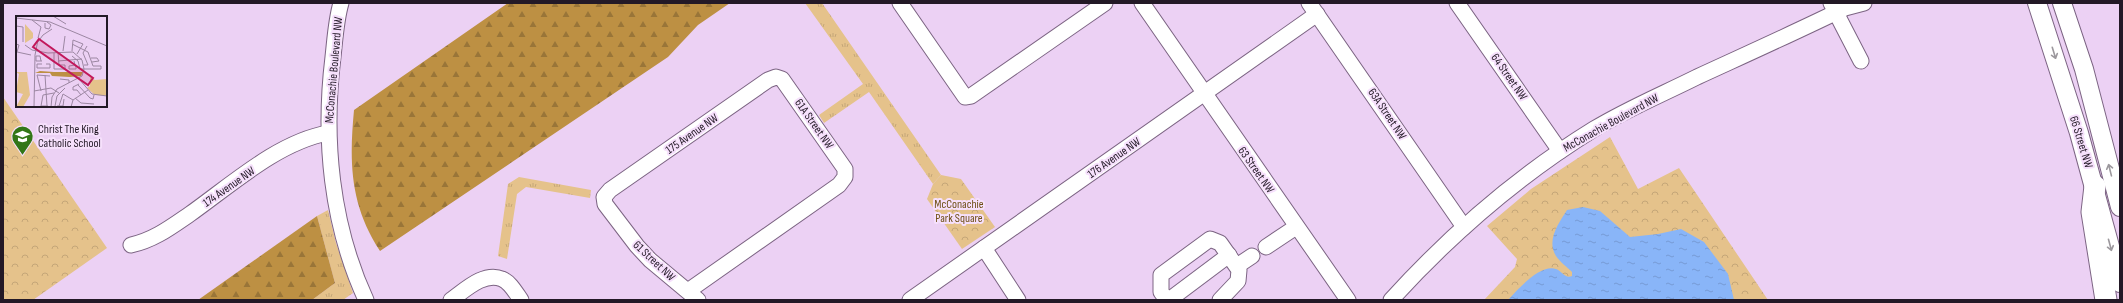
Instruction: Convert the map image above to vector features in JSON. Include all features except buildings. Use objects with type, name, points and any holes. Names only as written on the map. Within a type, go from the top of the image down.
[{"type":"highway","points":[[2095,186],[2092,212],[2106,300]]},
{"type":"main road","name":"66 Street NW","points":[[2037,3],[2054,51],[2095,186],[2120,282]]},
{"type":"main road","points":[[2048,3],[2073,64],[2095,107]]},
{"type":"main road","name":"66 Street NW","points":[[2062,3],[2077,46],[2095,107],[2120,207]]},
{"type":"street","name":"McConachie Boulevard NW","points":[[341,3],[336,29],[328,100],[330,164],[338,215],[351,262],[366,300]]},
{"type":"street","points":[[900,3],[965,97],[971,96],[1105,3]]},
{"type":"street","name":"63 Street NW","points":[[1142,3],[1348,300]]},
{"type":"street","name":"64 Street NW","points":[[1457,3],[1560,151]]},
{"type":"street","name":"McConachie Boulevard NW","points":[[1390,300],[1414,274],[1464,227],[1514,184],[1560,151],[1595,129],[1628,111],[1841,7],[1864,3]]},
{"type":"street","points":[[1841,7],[1861,61]]},
{"type":"street","name":"176 Avenue NW","points":[[910,300],[1204,94],[1313,9]]},
{"type":"street","name":"63A Street NW","points":[[1313,9],[1464,227]]},
{"type":"street","name":"175 Avenue NW","points":[[604,197],[610,190],[768,80],[776,77],[782,79]]},
{"type":"street","name":"61A Street NW","points":[[693,295],[839,185],[845,177],[845,168],[782,79]]},
{"type":"street","name":"174 Avenue NW","points":[[131,245],[160,235],[267,160],[294,143],[328,133]]},
{"type":"street","name":"61 Street NW","points":[[604,197],[605,204],[636,246],[650,260],[693,295]]},
{"type":"street","points":[[1266,247],[1296,227]]},
{"type":"street","points":[[1220,300],[1238,281],[1239,270],[1233,261],[1220,243],[1210,239],[1161,275],[1161,292],[1168,300],[1233,261],[1252,256]]},
{"type":"street","points":[[984,248],[1018,300]]},
{"type":"street","points":[[451,300],[478,282],[493,277],[503,279],[521,300]]},
{"type":"green space","points":[[508,3],[730,3],[698,25],[668,57],[380,251],[370,234],[357,200],[352,166],[352,129],[354,110]]},
{"type":"green space","points":[[805,3],[822,3],[941,175],[933,184],[869,92],[824,123],[819,115],[863,84]]},
{"type":"green space","points":[[3,97],[107,248],[33,300],[3,300]]},
{"type":"green space","points":[[1610,137],[1638,189],[1679,168],[1768,300],[1484,300],[1515,267],[1517,259],[1487,226],[1531,189]]},
{"type":"green space","name":"McConachie Park Square","points":[[941,175],[961,179],[995,227],[962,249],[927,199],[933,184]]},
{"type":"green space","points":[[519,177],[591,190],[590,198],[526,187],[517,194],[507,259],[498,256],[508,184]]},
{"type":"green space","points":[[328,210],[336,243],[353,293],[343,300],[312,300],[335,283],[317,216]]},
{"type":"green space","points":[[317,216],[335,283],[312,300],[198,300]]},
{"type":"water","points":[[1583,207],[1600,211],[1630,237],[1658,234],[1681,229],[1704,242],[1728,274],[1734,300],[1508,300],[1530,278],[1543,270],[1550,268],[1556,269],[1565,276],[1572,276],[1572,272],[1556,256],[1552,244],[1557,226],[1567,210]]},
{"type":"place","name":"Christ The King Catholic School","points":[[23,156]]}]
